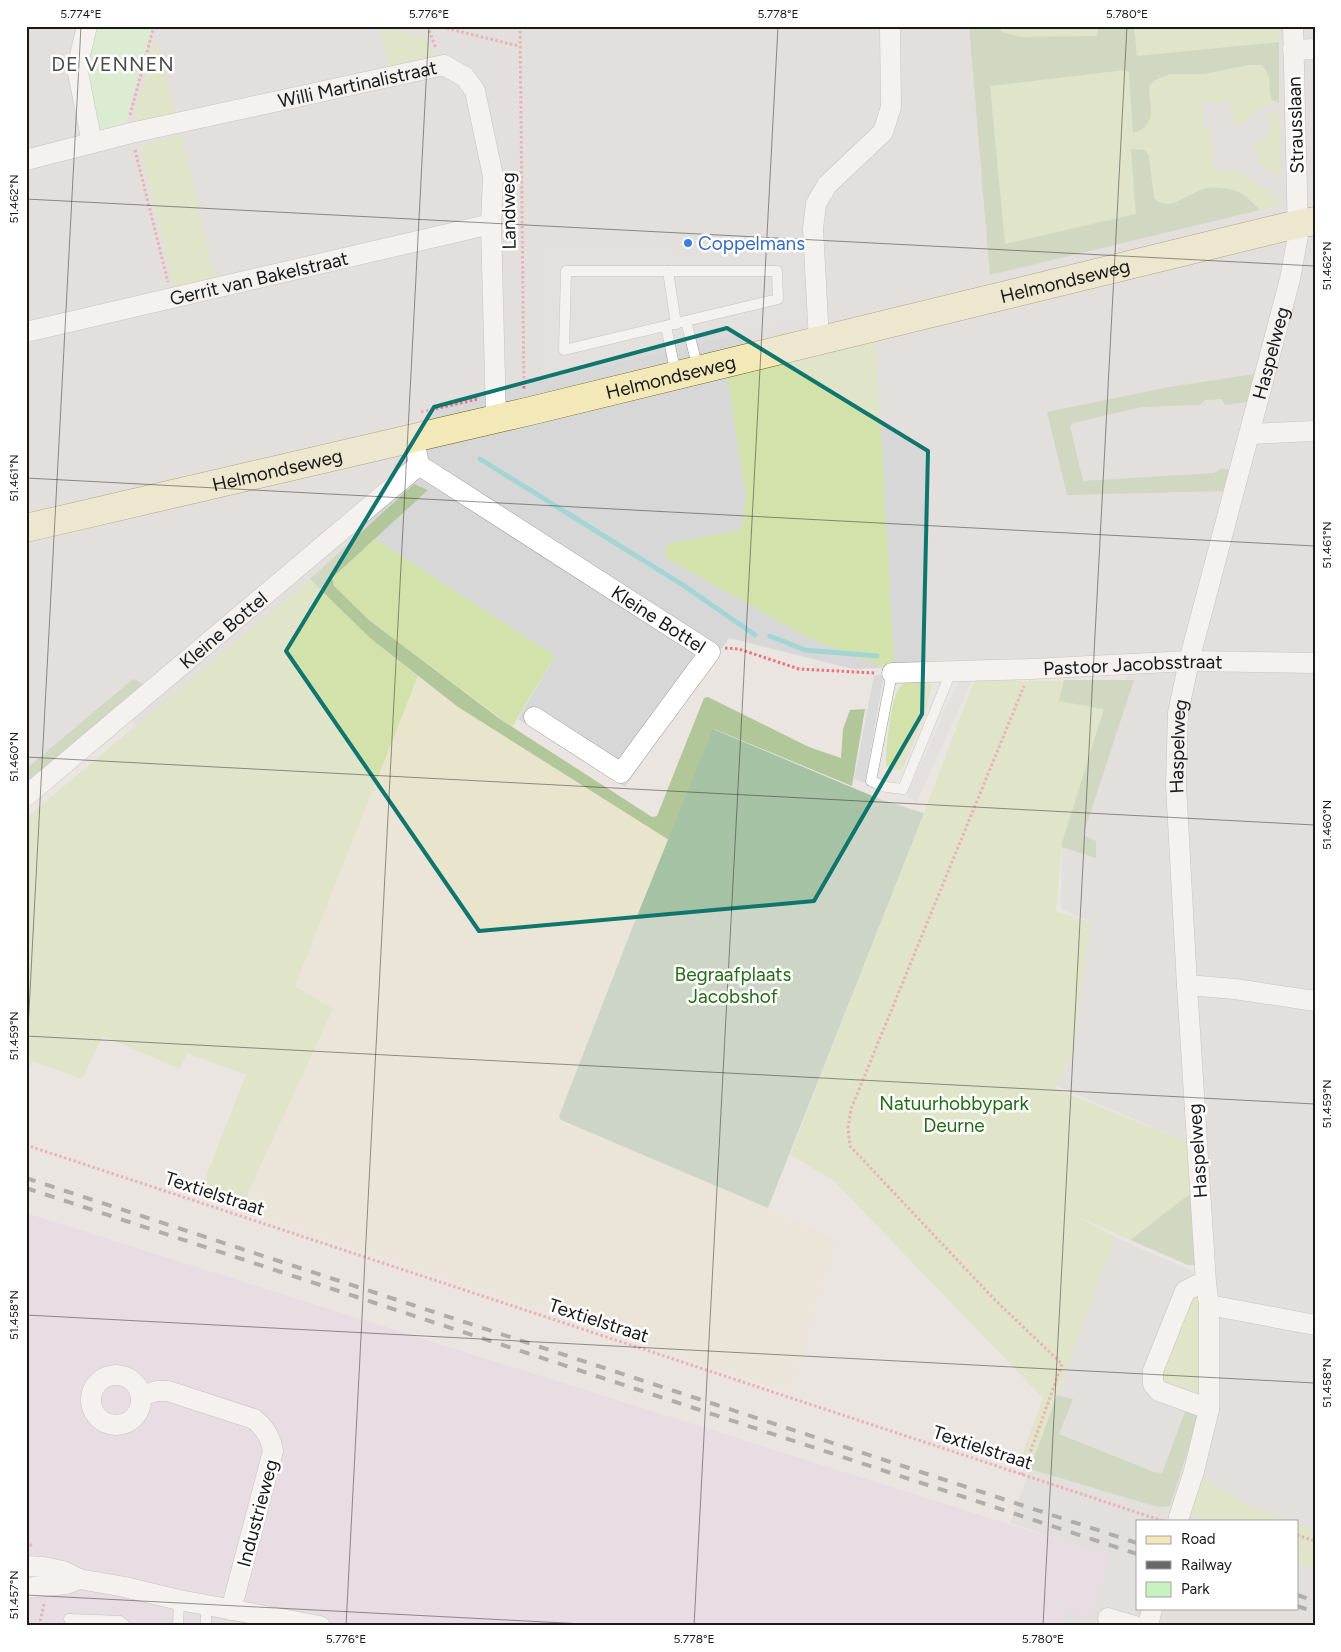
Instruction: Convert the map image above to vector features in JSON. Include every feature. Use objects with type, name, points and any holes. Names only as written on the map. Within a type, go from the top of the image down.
[{"type":"street","points":[[87,26],[77,68],[92,143]]},
{"type":"street","points":[[819,342],[813,229],[816,204],[827,185],[882,132],[891,108],[890,26]]},
{"type":"street","name":"Strausslaan","points":[[1293,26],[1293,50],[1306,223]]},
{"type":"street","points":[[1293,50],[1315,48]]},
{"type":"street","name":"Willi Martinalistraat","points":[[26,160],[131,133],[444,65],[465,77],[475,91],[493,176],[492,224],[496,418]]},
{"type":"street","name":"Helmondseweg","points":[[26,528],[819,342],[1306,223]]},
{"type":"street","name":"Haspelweg","points":[[1172,1519],[1194,1472],[1210,1409],[1209,1305],[1187,985],[1176,785],[1178,713],[1189,661],[1251,434],[1290,279],[1298,235],[1306,223]]},
{"type":"street","name":"Gerrit van Bakelstraat","points":[[26,332],[492,224]]},
{"type":"street","points":[[1251,434],[1315,431]]},
{"type":"street","points":[[413,438],[419,465]]},
{"type":"street","name":"Kleine Bottel","points":[[26,796],[419,465],[710,652],[621,773],[534,717]]},
{"type":"street","name":"Pastoor Jacobsstraat","points":[[892,673],[1031,669],[1189,661],[1315,663]]},
{"type":"street","points":[[1187,985],[1235,988],[1315,1001]]},
{"type":"street","points":[[1206,1283],[1185,1291],[1153,1370],[1152,1384],[1159,1391],[1210,1409]]},
{"type":"street","points":[[1209,1305],[1315,1325]]},
{"type":"street","name":"Industrieweg","points":[[141,1396],[157,1391],[168,1392],[254,1419],[264,1427],[272,1443],[273,1451],[231,1610]]},
{"type":"street","points":[[26,1566],[63,1571],[79,1579],[125,1587],[206,1606],[292,1623],[320,1626]]},
{"type":"street","points":[[26,1588],[68,1584],[79,1579]]},
{"type":"street","points":[[1108,1618],[1134,1626]]},
{"type":"lane","points":[[566,271],[776,272],[778,299],[676,324],[564,350],[566,271]]},
{"type":"lane","points":[[668,271],[676,324],[687,373]]},
{"type":"lane","points":[[676,324],[687,373]]},
{"type":"lane","points":[[892,673],[871,781],[903,789],[951,672]]},
{"type":"lane","points":[[178,1626],[179,1600]]},
{"type":"lane","points":[[206,1606],[206,1626]]},
{"type":"lane","points":[[70,1619],[120,1621],[126,1626]]},
{"type":"path","points":[[154,26],[128,120],[172,297]]},
{"type":"path","points":[[427,26],[444,65]]},
{"type":"path","points":[[437,26],[519,46]]},
{"type":"path","name":"Landweg","points":[[520,26],[524,394]]},
{"type":"path","points":[[710,652],[727,648],[739,649],[799,669],[892,673]]},
{"type":"path","points":[[1022,1475],[1062,1364],[994,1299],[850,1146],[848,1128],[851,1108],[1031,669]]},
{"type":"path","name":"Textielstraat","points":[[26,1145],[1022,1475],[1172,1519]]},
{"type":"path","points":[[1298,1535],[1315,1541]]},
{"type":"highlighted area","points":[[727,328],[928,451],[922,714],[814,901],[479,931],[286,651],[434,407]]},
{"type":"shaded area","points":[[26,26],[1315,26],[1315,1626],[1061,1626],[1065,1611],[1110,1556],[1010,1523],[1115,1237],[1199,1274],[1192,1144],[1056,1086],[1074,1050],[1091,923],[1061,908],[1062,847],[1135,657],[853,669],[729,638],[625,787],[518,719],[555,656],[370,536],[270,896],[126,713],[26,776]]},
{"type":"shaded area","points":[[542,244],[670,246],[680,256],[695,256],[704,246],[804,246],[804,318],[543,381]]},
{"type":"shaded area","points":[[874,675],[884,675],[865,783],[854,779]]},
{"type":"shaded area","points":[[418,676],[458,707],[669,840],[631,931],[559,1116],[561,1119],[834,1238],[834,1247],[790,1393],[240,1210],[333,1009],[295,986]]},
{"type":"shaded area","points":[[960,677],[972,680],[917,802],[906,797]]},
{"type":"shaded area","points":[[26,1213],[1110,1556],[1091,1617],[1065,1611],[1061,1626],[26,1626]]},
{"type":"green space","points":[[92,26],[153,26],[125,126],[100,132],[83,79]]},
{"type":"green space","points":[[969,26],[998,26],[1002,32],[1021,37],[1097,36],[1098,26],[1134,26],[1137,56],[1279,42],[1279,103],[1272,100],[1268,74],[1261,65],[1249,65],[1203,74],[1170,74],[1155,80],[1149,86],[1151,114],[1149,120],[1141,130],[1133,133],[1129,72],[1125,70],[990,86],[1005,244],[1136,214],[1131,149],[1145,150],[1149,156],[1154,198],[1160,203],[1174,203],[1201,190],[1219,188],[1239,192],[1260,210],[990,275]]},
{"type":"green space","points":[[998,26],[1098,26],[1097,36],[1021,37],[1002,32]]},
{"type":"green space","points":[[1134,26],[1279,26],[1279,42],[1137,56]]},
{"type":"green space","points":[[380,27],[427,38],[436,59],[391,68],[388,65]]},
{"type":"green space","points":[[155,41],[158,42],[176,116],[132,123]]},
{"type":"green space","points":[[1249,65],[1261,65],[1266,70],[1269,78],[1270,95],[1272,100],[1279,103],[1259,108],[1244,124],[1233,125],[1230,101],[1201,103],[1203,127],[1211,128],[1215,169],[1241,171],[1284,204],[1260,210],[1239,192],[1216,188],[1201,190],[1174,202],[1160,202],[1154,198],[1149,156],[1132,149],[1136,214],[1005,244],[990,86],[1125,70],[1129,72],[1133,133],[1152,110],[1149,86],[1156,80],[1169,75],[1206,74]]},
{"type":"green space","points":[[1279,110],[1281,178],[1262,164],[1256,149],[1256,142],[1268,136],[1270,121],[1267,116]]},
{"type":"green space","points":[[182,135],[215,278],[174,288],[140,145]]},
{"type":"green space","points":[[876,341],[894,668],[886,668],[809,638],[666,558],[667,544],[741,530],[746,496],[727,375]]},
{"type":"green space","points":[[1254,374],[1247,402],[1225,405],[1222,399],[1205,400],[1200,405],[1142,407],[1073,423],[1070,426],[1083,481],[1214,473],[1222,468],[1229,470],[1223,491],[1067,495],[1047,412],[1169,387]]},
{"type":"green space","points":[[414,484],[428,490],[332,578],[334,586],[369,620],[500,719],[652,817],[657,816],[704,698],[708,697],[809,747],[841,758],[843,729],[850,710],[865,709],[852,786],[714,729],[669,840],[458,707],[370,638],[310,579]]},
{"type":"green space","points":[[375,539],[555,656],[512,727],[369,620],[334,586],[332,579]]},
{"type":"green space","points":[[310,579],[370,638],[418,676],[295,986],[333,1009],[240,1210],[198,1196],[246,1075],[187,1053],[180,1069],[103,1036],[82,1079],[32,1061],[26,1078],[26,818]]},
{"type":"green space","points":[[922,678],[932,684],[926,712],[902,770],[893,770],[886,766],[889,724],[894,700],[903,684],[910,680]]},
{"type":"green space","points":[[133,679],[140,682],[150,694],[26,798],[26,769]]},
{"type":"green space","points":[[1064,680],[1134,680],[1083,835],[1096,841],[1096,858],[1062,847],[1062,843],[1104,709],[1059,701]]},
{"type":"green space","name":"Natuurhobbypark Deurne","points":[[1127,680],[1062,843],[1056,911],[1091,923],[1074,1050],[1056,1089],[1192,1144],[1195,1190],[1130,1240],[1075,1215],[1115,1237],[1030,1469],[1018,1466],[1043,1398],[833,1180],[790,1155],[974,681]]},
{"type":"green space","name":"Begraafplaats Jacobshof","points":[[713,729],[882,800],[924,813],[768,1208],[561,1120],[559,1116],[631,931]]},
{"type":"green space","points":[[1195,1190],[1200,1265],[1188,1265],[1130,1240]]},
{"type":"green space","points":[[1201,1292],[1203,1392],[1192,1393],[1167,1386],[1163,1380],[1161,1370],[1188,1299]]},
{"type":"green space","points":[[1057,1395],[1073,1399],[1059,1434],[1154,1472],[1162,1473],[1186,1409],[1199,1415],[1170,1506],[1161,1507],[1144,1503],[1030,1469]]},
{"type":"green space","points":[[1203,1478],[1250,1506],[1286,1520],[1203,1520],[1190,1514]]},
{"type":"green space","points":[[1298,1524],[1315,1530],[1315,1570],[1298,1564]]},
{"type":"waterway","points":[[480,459],[683,585],[755,635]]},
{"type":"waterway","points":[[770,636],[805,650],[877,656]]},
{"type":"railway","points":[[26,1178],[1136,1543]]},
{"type":"railway","points":[[26,1188],[1136,1554]]},
{"type":"railway","points":[[1298,1595],[1315,1601]]},
{"type":"railway","points":[[1298,1606],[1315,1612]]},
{"type":"place","name":"Coppelmans","points":[[688,243]]},
{"type":"district","name":"DE VENNEN","points":[[113,64]]}]
